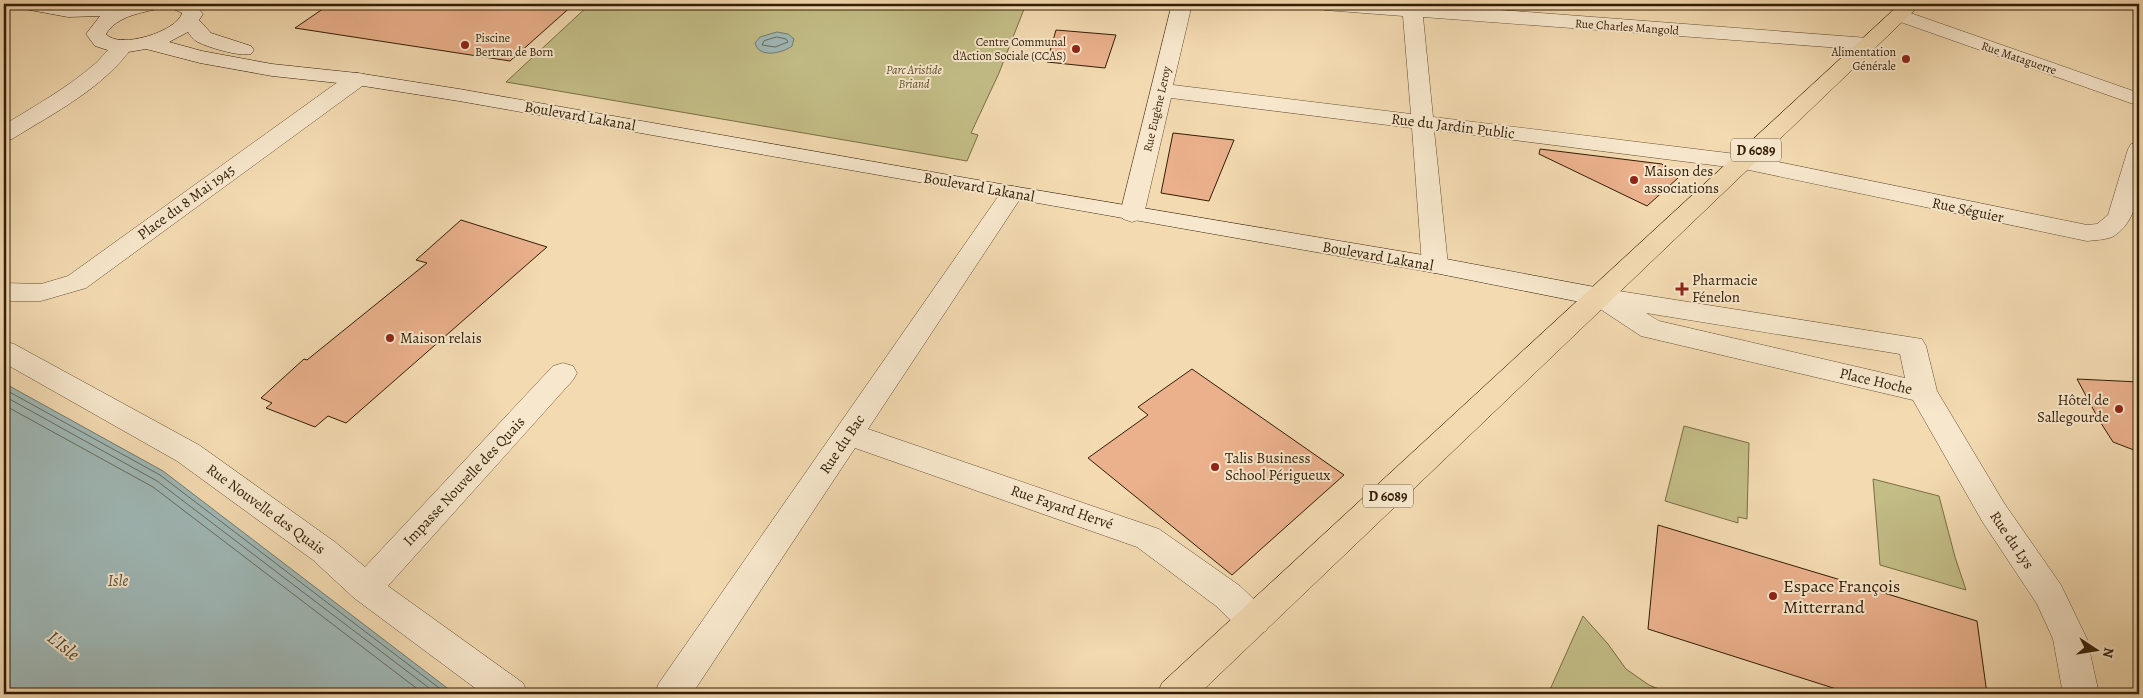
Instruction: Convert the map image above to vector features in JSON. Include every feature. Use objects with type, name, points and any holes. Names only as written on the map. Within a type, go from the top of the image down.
[{"type":"main road","name":"D 6089","points":[[1175,694],[1905,10]]},
{"type":"street","points":[[26,4],[68,11],[143,6]]},
{"type":"street","name":"Rue Eugène Leroy","points":[[1132,214],[1182,4]]},
{"type":"street","name":"Rue Charles Mangold","points":[[1326,4],[1412,7],[1868,44]]},
{"type":"street","points":[[143,6],[106,22],[99,28],[96,34],[98,40],[103,43],[123,46],[148,43],[173,34],[190,11]]},
{"type":"street","points":[[1412,7],[1435,265]]},
{"type":"street","name":"Rue Mataguerre","points":[[1905,10],[2139,100]]},
{"type":"street","points":[[68,11],[86,19],[99,28]]},
{"type":"street","name":"Boulevard Lakanal","points":[[190,11],[204,37],[223,44],[340,70],[357,79]]},
{"type":"street","name":"Boulevard Lakanal","points":[[148,43],[200,57],[272,70],[357,79],[703,137],[1012,194],[1435,265],[1600,297]]},
{"type":"street","points":[[4,134],[94,76],[109,64],[123,46]]},
{"type":"street","name":"Place du 8 Mai 1945","points":[[4,292],[48,293],[77,282],[357,79]]},
{"type":"street","name":"Rue du Jardin Public","points":[[1162,90],[1744,162]]},
{"type":"street","name":"Rue Séguier","points":[[1744,162],[2087,233],[2104,231],[2119,218],[2139,149]]},
{"type":"street","name":"Rue du Bac","points":[[672,694],[1012,194]]},
{"type":"street","name":"Place Hoche","points":[[1600,297],[1912,346],[1923,392],[1650,329],[1600,297]]},
{"type":"street","name":"Rue Nouvelle des Quais","points":[[4,351],[188,453],[324,551],[366,588],[510,694]]},
{"type":"street","name":"Impasse Nouvelle des Quais","points":[[366,588],[563,373]]},
{"type":"street","name":"Rue du Lys","points":[[1923,392],[1993,512],[2049,595],[2070,639],[2082,694]]},
{"type":"street","name":"Rue Fayard Hervé","points":[[849,434],[1148,538],[1228,596],[1254,620]]},
{"type":"green space","name":"Parc Aristide Briand","points":[[590,4],[1026,4],[999,73],[971,133],[978,135],[967,161],[506,82]]},
{"type":"green space","points":[[1684,426],[1749,443],[1747,519],[1738,517],[1738,523],[1665,501]]},
{"type":"green space","points":[[1873,479],[1939,496],[1966,590],[1880,565]]},
{"type":"green space","points":[[1583,616],[1608,644],[1626,669],[1649,685],[1671,694],[1548,694]]},
{"type":"water","points":[[777,32],[788,34],[794,39],[792,46],[783,51],[772,53],[766,53],[757,48],[755,43],[760,37]]},
{"type":"water","name":"Isle","points":[[4,383],[163,471],[455,694],[4,694]]},
{"type":"building","name":"Piscine Bertran de Born","points":[[330,4],[574,4],[510,61],[295,28]]},
{"type":"building","points":[[1056,30],[1116,35],[1105,68],[1047,62]]},
{"type":"building","points":[[1173,133],[1234,140],[1209,201],[1161,193]]},
{"type":"building","name":"Maison des associations","points":[[1540,149],[1662,164],[1678,178],[1647,206],[1539,154]]},
{"type":"building","name":"Maison relais","points":[[461,220],[547,247],[346,423],[328,416],[315,427],[266,408],[272,403],[261,398],[304,359],[307,360],[427,263],[416,260]]},
{"type":"building","name":"Talis Business School Périgueux","points":[[1192,369],[1344,475],[1232,575],[1088,458],[1148,415],[1138,407]]},
{"type":"building","name":"Hôtel de Sallegourde","points":[[2077,379],[2139,382],[2139,452],[2113,442]]},
{"type":"building","name":"Espace François Mitterrand","points":[[1658,525],[1977,621],[1987,694],[1852,694],[1648,629]]},
{"type":"place","name":"Piscine Bertran de Born","points":[[465,45]]},
{"type":"place","name":"Centre Communal d'Action Sociale (CCAS)","points":[[1076,49]]},
{"type":"place","name":"Alimentation Générale","points":[[1906,59]]},
{"type":"place","name":"Maison des associations","points":[[1634,180]]},
{"type":"place","name":"Pharmacie Fénelon","points":[[1682,289]]},
{"type":"place","name":"Maison relais","points":[[390,338]]},
{"type":"place","name":"Hôtel de Sallegourde","points":[[2119,409]]},
{"type":"place","name":"Talis Business School Périgueux","points":[[1215,467]]},
{"type":"place","name":"Espace François Mitterrand","points":[[1773,596]]},
{"type":"water label","name":"L'Isle","points":[[64,645]]}]
